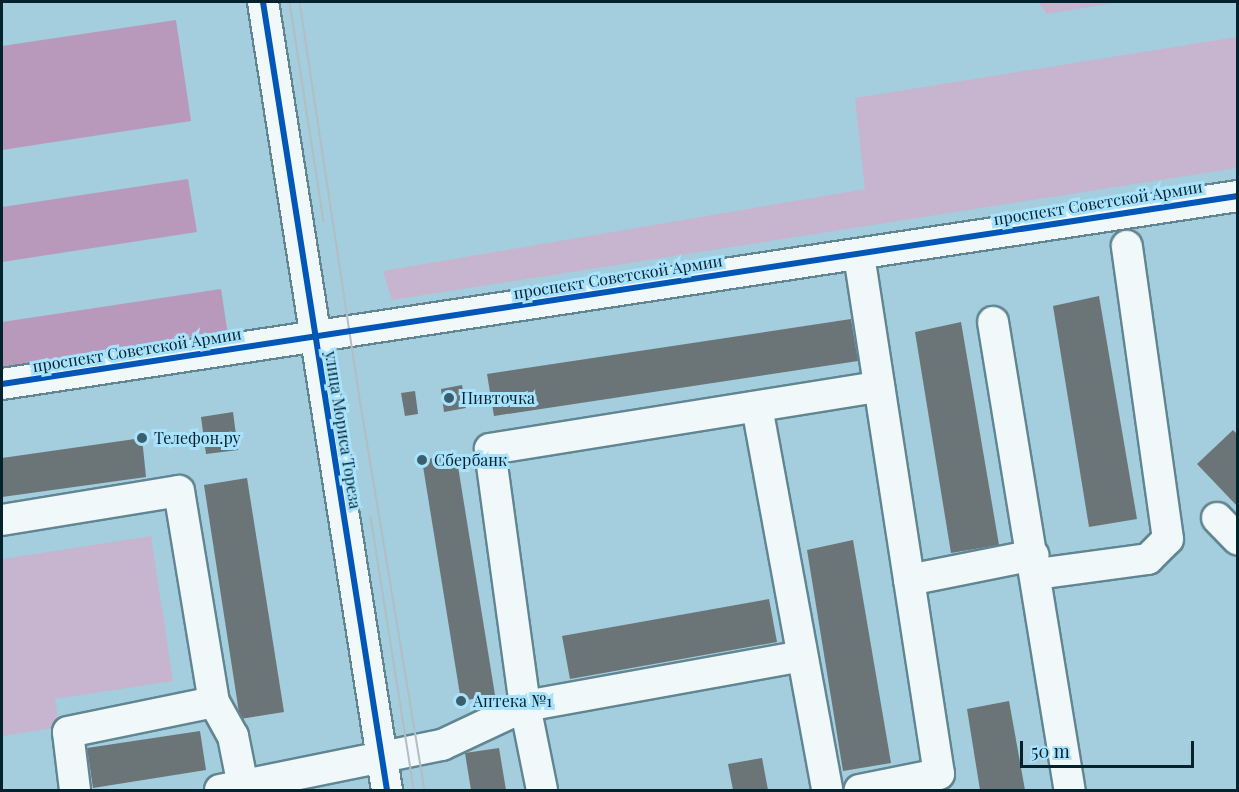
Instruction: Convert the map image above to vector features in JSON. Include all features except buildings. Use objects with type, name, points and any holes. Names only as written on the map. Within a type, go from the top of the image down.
[{"type":"street","name":"улица Мориса Тореза","points":[[263,2],[387,790]]},
{"type":"street","name":"проспект Советской Армии","points":[[2,384],[1238,196]]},
{"type":"street","points":[[909,580],[1035,564],[1148,559],[1168,539],[1127,246]]},
{"type":"street","points":[[859,255],[939,774],[860,790]]},
{"type":"street","points":[[993,322],[1035,564],[1070,790]]},
{"type":"street","points":[[542,790],[525,706],[490,449],[879,387]]},
{"type":"street","points":[[757,407],[827,790]]},
{"type":"street","points":[[2,520],[179,491],[214,702],[233,736],[231,788],[382,760],[442,745],[525,706],[802,656]]},
{"type":"street","points":[[1217,518],[1238,540]]},
{"type":"street","points":[[75,790],[68,732],[214,702]]},
{"type":"shaded area","points":[[1038,2],[1120,2],[1047,14]]},
{"type":"shaded area","points":[[176,20],[191,121],[2,150],[2,46]]},
{"type":"shaded area","points":[[1237,37],[1237,168],[392,300],[383,271],[865,189],[855,98]]},
{"type":"shaded area","points":[[188,179],[197,232],[2,262],[2,207]]},
{"type":"shaded area","points":[[221,289],[229,342],[2,377],[2,322]]},
{"type":"shaded area","points":[[151,536],[173,681],[55,699],[59,727],[2,736],[2,559]]},
{"type":"tram line","points":[[290,2],[324,221]]},
{"type":"tram line","points":[[300,2],[361,404],[425,790]]},
{"type":"tram line","points":[[371,517],[414,790]]},
{"type":"cycle path","points":[[263,2],[387,790]]},
{"type":"cycle path","points":[[2,384],[1238,196]]},
{"type":"place","name":"Пивточка","points":[[449,398]]},
{"type":"place","name":"Телефон.ру","points":[[142,438]]},
{"type":"place","name":"Сбербанк","points":[[422,460]]},
{"type":"place","name":"Аптека №1","points":[[461,701]]}]
